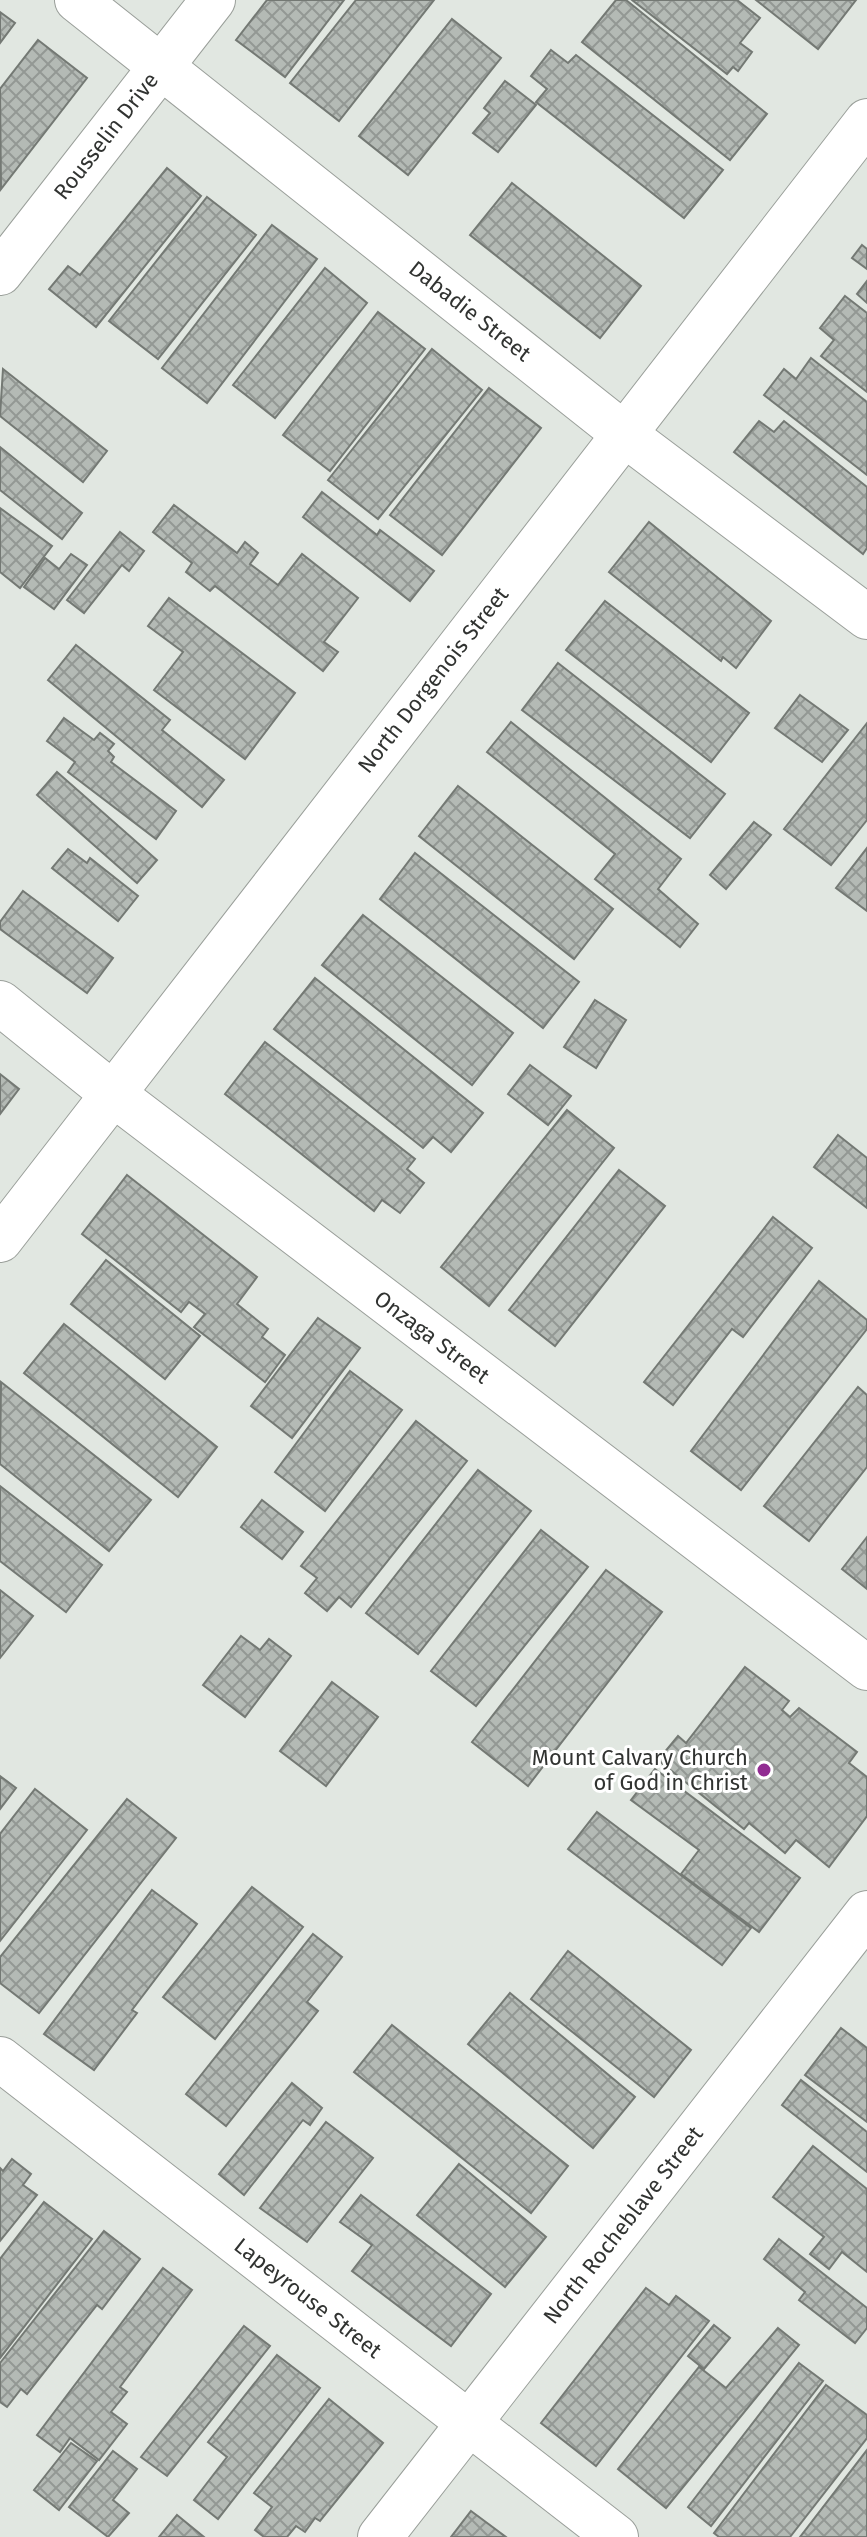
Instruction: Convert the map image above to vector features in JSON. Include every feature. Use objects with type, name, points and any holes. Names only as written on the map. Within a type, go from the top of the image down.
[{"type":"street","name":"Dabadie Street","points":[[77,0],[624,434],[867,617]]},
{"type":"street","name":"Rousselin Drive","points":[[0,273],[213,0]]},
{"type":"street","name":"North Dorgenois Street","points":[[0,1240],[867,121]]},
{"type":"street","name":"Onzaga Street","points":[[0,1003],[113,1094],[867,1668]]},
{"type":"street","name":"North Rocheblave Street","points":[[380,2537],[867,1913]]},
{"type":"street","name":"Lapeyrouse Street","points":[[0,2059],[616,2537]]},
{"type":"building","points":[[267,0],[344,0],[285,77],[236,40]]},
{"type":"building","points":[[356,0],[434,0],[339,121],[290,83]]},
{"type":"building","points":[[616,0],[626,0],[767,114],[730,160],[582,42]]},
{"type":"building","points":[[632,0],[737,0],[760,18],[740,43],[752,52],[738,71],[733,67],[727,74]]},
{"type":"building","points":[[756,0],[856,0],[818,49]]},
{"type":"building","points":[[0,12],[15,23],[0,43]]},
{"type":"building","points":[[452,19],[501,58],[408,175],[359,136]]},
{"type":"building","points":[[38,40],[87,78],[1,189],[0,89]]},
{"type":"building","points":[[551,50],[568,63],[576,55],[723,170],[684,218],[536,102],[547,89],[531,76]]},
{"type":"building","points":[[505,81],[536,105],[498,152],[473,133],[490,113],[484,108]]},
{"type":"building","points":[[167,168],[201,196],[96,327],[49,289],[68,266],[80,275]]},
{"type":"building","points":[[512,183],[641,286],[600,338],[470,235]]},
{"type":"building","points":[[207,197],[256,235],[158,359],[109,321]]},
{"type":"building","points":[[272,225],[317,259],[207,403],[162,368]]},
{"type":"building","points":[[862,245],[867,249],[867,269],[852,258]]},
{"type":"building","points":[[325,268],[367,303],[275,418],[233,385]]},
{"type":"building","points":[[867,281],[867,303],[857,294]]},
{"type":"building","points":[[845,296],[867,313],[867,392],[821,356],[834,340],[820,328]]},
{"type":"building","points":[[378,312],[425,349],[330,471],[283,435]]},
{"type":"building","points":[[432,349],[482,390],[378,519],[328,480]]},
{"type":"building","points":[[811,358],[867,402],[867,475],[764,395],[784,369],[796,379]]},
{"type":"building","points":[[3,369],[107,451],[83,482],[0,416]]},
{"type":"building","points":[[489,388],[541,428],[442,555],[390,515]]},
{"type":"building","points":[[759,421],[774,432],[784,421],[867,487],[867,548],[863,554],[734,452]]},
{"type":"building","points":[[0,447],[82,513],[62,539],[0,490]]},
{"type":"building","points":[[322,492],[377,535],[380,530],[434,571],[410,601],[303,517]]},
{"type":"building","points":[[174,505],[237,553],[245,542],[258,553],[250,564],[278,585],[302,554],[358,598],[324,642],[338,652],[323,671],[215,586],[210,591],[186,572],[192,563],[153,532]]},
{"type":"building","points":[[0,508],[52,546],[20,588],[0,572]]},
{"type":"building","points":[[649,522],[771,621],[736,668],[723,657],[721,661],[609,572]]},
{"type":"building","points":[[120,532],[144,551],[129,571],[122,565],[84,613],[67,600]]},
{"type":"building","points":[[71,554],[87,565],[54,609],[24,587],[45,558],[59,569]]},
{"type":"building","points":[[169,598],[295,693],[245,759],[154,690],[183,652],[148,626]]},
{"type":"building","points":[[605,601],[749,713],[711,762],[566,650]]},
{"type":"building","points":[[76,645],[170,720],[162,730],[224,780],[202,807],[48,680]]},
{"type":"building","points":[[558,663],[725,794],[690,838],[522,710]]},
{"type":"building","points":[[800,695],[848,730],[822,762],[775,728]]},
{"type":"building","points":[[64,718],[94,740],[100,733],[114,744],[108,751],[114,757],[111,762],[176,811],[156,839],[68,772],[75,762],[47,741]]},
{"type":"building","points":[[511,722],[681,859],[658,889],[698,924],[680,947],[595,879],[615,854],[487,752]]},
{"type":"building","points":[[867,723],[867,820],[831,865],[784,829]]},
{"type":"building","points":[[57,772],[157,860],[137,883],[37,795]]},
{"type":"building","points":[[458,786],[613,909],[574,959],[419,836]]},
{"type":"building","points":[[754,822],[771,835],[726,889],[710,875]]},
{"type":"building","points":[[867,848],[867,911],[836,888]]},
{"type":"building","points":[[68,849],[87,863],[90,858],[138,896],[118,921],[52,868]]},
{"type":"building","points":[[415,853],[579,982],[543,1028],[380,899]]},
{"type":"building","points":[[23,891],[113,958],[87,993],[0,929],[0,922]]},
{"type":"building","points":[[363,915],[513,1033],[472,1085],[322,965]]},
{"type":"building","points":[[315,978],[483,1113],[451,1152],[433,1137],[423,1148],[274,1029]]},
{"type":"building","points":[[595,1000],[626,1020],[596,1068],[564,1047]]},
{"type":"building","points":[[265,1042],[415,1159],[407,1169],[424,1183],[400,1213],[382,1200],[374,1211],[225,1094]]},
{"type":"building","points":[[530,1065],[571,1096],[548,1125],[508,1094]]},
{"type":"building","points":[[0,1074],[19,1089],[0,1114]]},
{"type":"building","points":[[567,1110],[614,1148],[489,1306],[441,1267]]},
{"type":"building","points":[[838,1135],[867,1158],[867,1208],[814,1167]]},
{"type":"building","points":[[619,1170],[665,1206],[555,1346],[509,1310]]},
{"type":"building","points":[[127,1175],[257,1277],[237,1304],[268,1329],[262,1337],[285,1355],[265,1382],[194,1327],[205,1314],[189,1302],[181,1312],[82,1234]]},
{"type":"building","points":[[773,1217],[812,1248],[743,1337],[732,1329],[673,1405],[644,1382]]},
{"type":"building","points":[[106,1260],[200,1336],[165,1379],[71,1304]]},
{"type":"building","points":[[819,1281],[867,1320],[867,1329],[741,1490],[691,1451]]},
{"type":"building","points":[[318,1318],[360,1348],[292,1438],[251,1406]]},
{"type":"building","points":[[64,1324],[217,1447],[178,1497],[24,1373]]},
{"type":"building","points":[[350,1371],[402,1410],[325,1511],[275,1472]]},
{"type":"building","points":[[1,1382],[151,1500],[109,1551],[0,1464]]},
{"type":"building","points":[[858,1387],[867,1395],[867,1467],[809,1541],[764,1506]]},
{"type":"building","points":[[416,1421],[467,1461],[351,1607],[339,1597],[327,1611],[305,1593],[317,1578],[301,1566]]},
{"type":"building","points":[[478,1470],[531,1511],[418,1654],[366,1613]]},
{"type":"building","points":[[0,1486],[102,1565],[66,1612],[0,1561]]},
{"type":"building","points":[[262,1500],[303,1532],[282,1559],[241,1527]]},
{"type":"building","points":[[541,1530],[588,1567],[476,1706],[431,1671]]},
{"type":"building","points":[[867,1537],[867,1589],[842,1569]]},
{"type":"building","points":[[606,1570],[662,1612],[528,1786],[472,1742]]},
{"type":"building","points":[[0,1590],[33,1616],[0,1658]]},
{"type":"building","points":[[241,1636],[260,1650],[269,1639],[291,1656],[245,1717],[203,1685]]},
{"type":"building","name":"Mount Calvary Church of God in Christ","points":[[745,1667],[789,1701],[782,1710],[790,1717],[799,1708],[857,1752],[849,1763],[867,1777],[867,1816],[829,1867],[796,1840],[785,1853],[749,1823],[744,1829],[658,1760],[678,1736],[686,1743]]},
{"type":"building","points":[[332,1682],[378,1717],[326,1786],[280,1751]]},
{"type":"building","points":[[655,1769],[800,1878],[759,1932],[681,1874],[699,1850],[631,1800]]},
{"type":"building","points":[[0,1776],[16,1788],[0,1809]]},
{"type":"building","points":[[35,1789],[87,1830],[0,1941],[0,1834]]},
{"type":"building","points":[[127,1799],[176,1838],[39,2013],[0,1983],[0,1957]]},
{"type":"building","points":[[597,1812],[751,1928],[722,1965],[568,1849]]},
{"type":"building","points":[[252,1887],[303,1927],[215,2039],[163,1997]]},
{"type":"building","points":[[152,1890],[197,1924],[132,2010],[137,2013],[94,2070],[44,2034]]},
{"type":"building","points":[[313,1934],[342,1957],[307,2002],[318,2011],[226,2126],[186,2094]]},
{"type":"building","points":[[568,1951],[691,2050],[654,2097],[531,1999]]},
{"type":"building","points":[[510,1993],[635,2097],[593,2148],[468,2044]]},
{"type":"building","points":[[392,2025],[568,2166],[531,2213],[354,2072]]},
{"type":"building","points":[[841,2028],[867,2048],[867,2122],[805,2075]]},
{"type":"building","points":[[801,2080],[867,2132],[867,2172],[782,2105]]},
{"type":"building","points":[[292,2083],[322,2108],[310,2125],[303,2120],[244,2195],[219,2174]]},
{"type":"building","points":[[326,2122],[373,2158],[307,2242],[260,2208]]},
{"type":"building","points":[[813,2146],[867,2189],[867,2272],[842,2252],[829,2269],[810,2254],[824,2237],[773,2197]]},
{"type":"building","points":[[12,2159],[31,2174],[23,2185],[37,2195],[0,2241],[0,2168],[3,2171]]},
{"type":"building","points":[[459,2164],[546,2237],[505,2287],[417,2215]]},
{"type":"building","points":[[361,2195],[491,2294],[451,2346],[352,2271],[372,2245],[340,2222]]},
{"type":"building","points":[[44,2202],[92,2239],[0,2358],[0,2259]]},
{"type":"building","points":[[104,2231],[140,2259],[102,2309],[97,2305],[27,2394],[21,2389],[7,2407],[0,2402],[0,2363]]},
{"type":"building","points":[[779,2239],[867,2308],[867,2328],[855,2343],[799,2300],[805,2292],[764,2259]]},
{"type":"building","points":[[163,2268],[192,2290],[120,2387],[127,2392],[111,2412],[127,2424],[99,2460],[70,2438],[60,2452],[37,2435]]},
{"type":"building","points":[[646,2288],[669,2305],[676,2296],[709,2321],[596,2466],[541,2423]]},
{"type":"building","points":[[714,2325],[730,2338],[704,2369],[688,2356]]},
{"type":"building","points":[[244,2326],[270,2346],[167,2476],[141,2457]]},
{"type":"building","points":[[778,2328],[799,2345],[666,2508],[618,2469],[699,2367],[726,2388]]},
{"type":"building","points":[[277,2355],[320,2388],[218,2519],[194,2500],[227,2457],[208,2442]]},
{"type":"building","points":[[799,2363],[823,2381],[711,2526],[688,2507]]},
{"type":"building","points":[[826,2385],[867,2415],[867,2438],[790,2537],[719,2537],[714,2533]]},
{"type":"building","points":[[329,2399],[383,2443],[320,2521],[315,2518],[305,2532],[296,2526],[287,2537],[264,2537],[255,2530],[272,2507],[254,2493]]},
{"type":"building","points":[[71,2443],[97,2461],[59,2510],[34,2490]]},
{"type":"building","points":[[867,2450],[867,2537],[800,2537]]},
{"type":"building","points":[[113,2451],[137,2469],[113,2500],[129,2513],[108,2537],[69,2507]]},
{"type":"building","points":[[471,2511],[506,2537],[451,2537]]},
{"type":"building","points":[[177,2515],[204,2537],[159,2537]]},
{"type":"place","name":"Mount Calvary Church of God in Christ","points":[[764,1770]]}]
